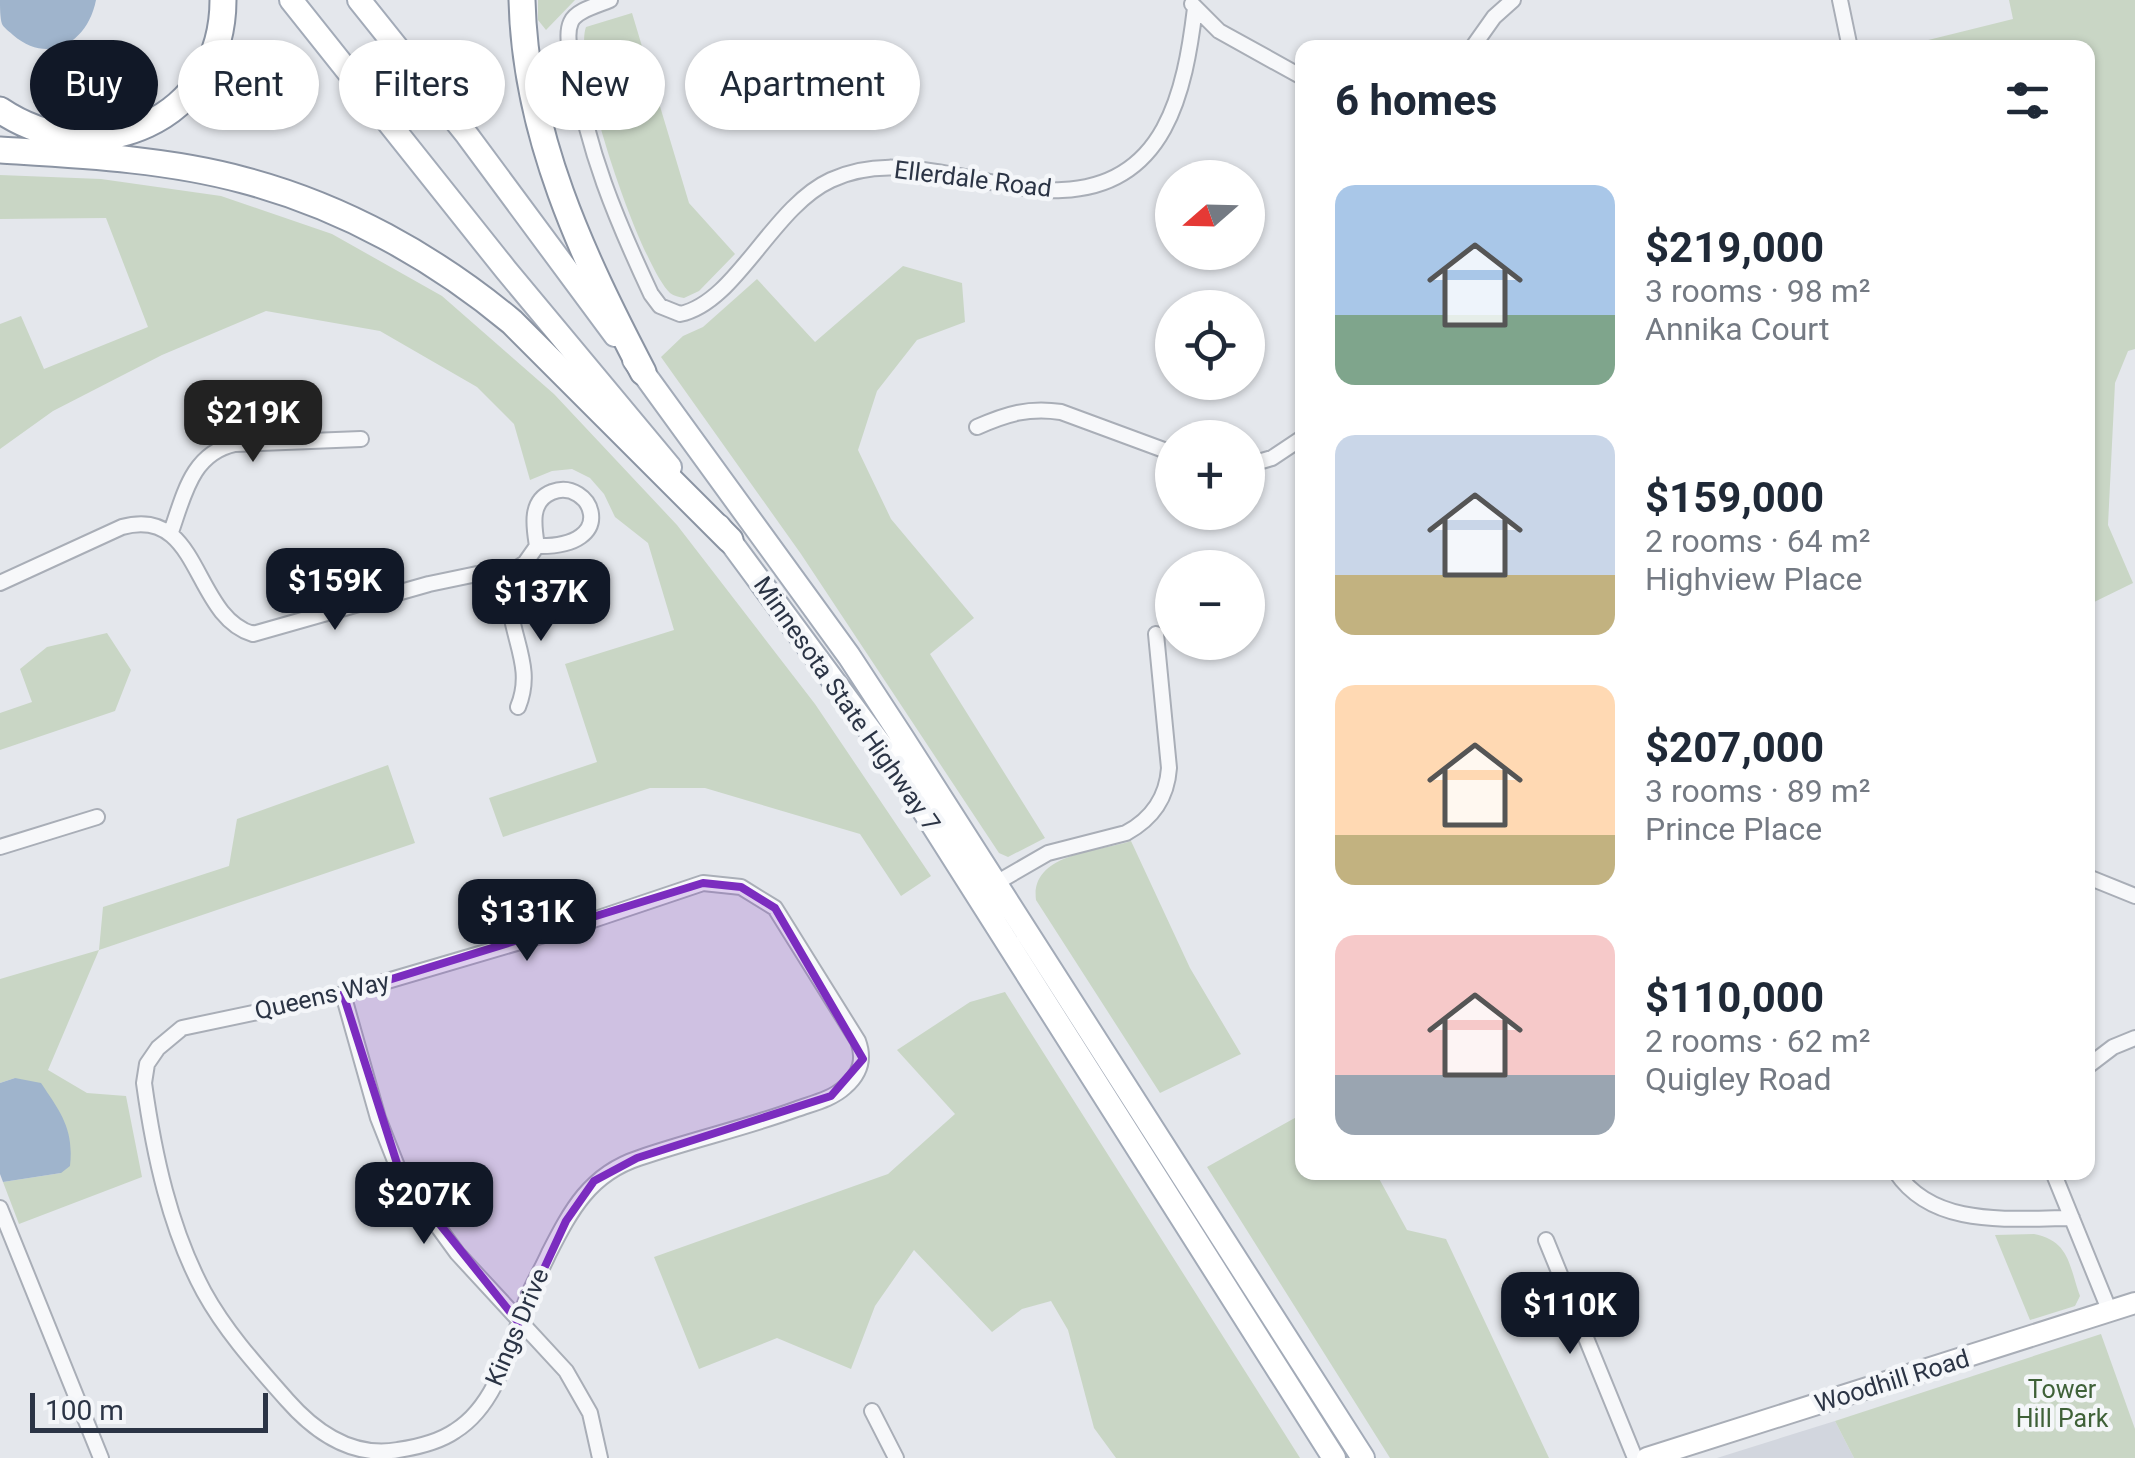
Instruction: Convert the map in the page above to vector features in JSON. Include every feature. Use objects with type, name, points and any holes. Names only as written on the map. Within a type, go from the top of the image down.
[{"type":"highway","points":[[0,110],[37,130],[80,138],[118,136],[154,122],[184,98],[211,60],[223,0]]},
{"type":"highway","points":[[522,0],[531,93],[548,159],[587,264],[643,372]]},
{"type":"highway","points":[[0,150],[122,161],[240,179],[339,214],[428,259],[512,322],[730,540]]},
{"type":"main road","name":"Minnesota State Highway 7","points":[[291,0],[506,270],[730,540],[888,756],[1331,1456]]},
{"type":"main road","name":"Minnesota State Highway 7","points":[[359,0],[467,134],[849,656],[1362,1455]]},
{"type":"street","name":"Ellerdale Road","points":[[610,0],[576,15],[570,23],[579,98],[599,175],[644,278],[660,306],[680,314],[701,306],[724,287],[802,198],[855,170],[886,166],[916,169],[1060,191],[1094,184],[1124,170],[1151,148],[1174,112],[1187,62],[1192,4]]},
{"type":"street","points":[[1478,40],[1513,0]]},
{"type":"street","points":[[1840,0],[1848,40]]},
{"type":"street","name":"Ellerdale Road","points":[[1192,4],[1219,31],[1295,74]]},
{"type":"street","points":[[977,427],[1009,413],[1044,410],[1062,412],[1155,447]]},
{"type":"street","points":[[171,532],[193,474],[202,459],[217,448],[360,439]]},
{"type":"street","points":[[1265,460],[1295,443]]},
{"type":"street","points":[[0,583],[140,522],[171,532],[224,618],[239,630],[253,634],[429,584],[477,574],[508,574],[526,563],[537,546],[534,510],[544,495],[572,489],[584,498],[591,512],[590,526],[580,539],[564,547],[537,546]]},
{"type":"street","points":[[508,574],[511,614],[526,670],[518,707]]},
{"type":"street","points":[[996,883],[1048,853],[1137,827],[1157,807],[1170,768],[1159,660]]},
{"type":"street","points":[[0,847],[97,817]]},
{"type":"street","points":[[2095,881],[2135,896]]},
{"type":"street","name":"Queens Way","points":[[146,1102],[147,1064],[168,1036],[182,1028],[343,994],[578,925],[690,886],[729,884],[765,900],[782,918],[858,1040],[862,1060]]},
{"type":"street","points":[[343,994],[378,1118],[401,1176],[433,1224],[566,1371],[590,1413],[600,1458]]},
{"type":"street","points":[[2095,1061],[2135,1038]]},
{"type":"street","name":"Kings Drive","points":[[146,1102],[171,1214],[206,1295],[257,1366],[320,1432],[367,1452],[392,1451],[418,1447],[458,1430],[486,1400],[514,1343],[527,1299],[566,1221],[594,1181],[637,1158],[766,1120],[831,1096],[852,1080],[862,1060]]},
{"type":"street","points":[[1903,1180],[1924,1202],[1946,1212],[2072,1218]]},
{"type":"street","points":[[2056,1180],[2110,1312]]},
{"type":"street","points":[[0,1208],[101,1458]]},
{"type":"street","points":[[1546,1240],[1635,1458]]},
{"type":"street","name":"Woodhill Road","points":[[1648,1458],[2135,1302]]},
{"type":"street","points":[[872,1411],[896,1458]]},
{"type":"highlighted area","points":[[703,883],[741,887],[775,908],[863,1059],[831,1096],[637,1158],[594,1181],[566,1221],[519,1323],[401,1176],[343,994]]},
{"type":"shaded area","points":[[1835,1421],[1854,1458],[1717,1458]]},
{"type":"green space","points":[[538,0],[575,0],[546,30],[538,20]]},
{"type":"green space","points":[[2009,0],[2135,0],[2135,349],[2128,351],[2115,383],[2108,525],[2133,583],[2095,602],[2095,40],[1928,40],[2013,19]]},
{"type":"green space","points":[[632,13],[640,40],[585,40],[586,27]]},
{"type":"green space","points":[[665,123],[689,203],[735,254],[699,291],[684,298],[675,296],[657,275],[602,130],[665,130]]},
{"type":"green space","points":[[0,175],[101,179],[221,196],[332,234],[442,296],[554,394],[677,525],[815,704],[931,876],[901,896],[860,834],[705,788],[650,788],[503,837],[489,798],[597,762],[565,664],[674,630],[648,543],[615,517],[604,494],[590,478],[572,469],[552,471],[530,480],[514,424],[477,387],[380,331],[266,311],[162,355],[53,411],[0,449],[0,324],[21,316],[44,369],[148,327],[106,218],[0,219]]},
{"type":"green space","points":[[903,266],[962,283],[965,322],[917,340],[877,391],[858,450],[891,519],[974,618],[930,654],[1045,838],[1008,857],[999,853],[801,554],[661,357],[683,336],[703,327],[757,279],[815,342]]},
{"type":"green space","points":[[107,633],[131,670],[115,711],[0,750],[0,713],[32,702],[20,669],[47,647]]},
{"type":"green space","points":[[388,765],[415,843],[99,950],[103,907],[229,866],[237,819]]},
{"type":"green space","points":[[1131,841],[1190,968],[1241,1054],[1160,1093],[1036,900],[1037,884],[1055,864]]},
{"type":"green space","points":[[99,950],[48,1070],[87,1093],[126,1096],[142,1177],[19,1224],[3,1182],[61,1173],[15,1078],[0,1083],[0,979]]},
{"type":"green space","points":[[1005,992],[1300,1458],[1116,1458],[1094,1428],[1068,1330],[1051,1301],[1022,1309],[992,1332],[914,1250],[875,1306],[851,1369],[777,1338],[699,1369],[654,1257],[888,1174],[955,1114],[897,1050],[970,1002]]},
{"type":"green space","points":[[1295,1118],[1295,1180],[1380,1180],[1407,1230],[1446,1239],[1549,1458],[1390,1458],[1207,1167]]},
{"type":"green space","points":[[2034,1234],[2055,1242],[2061,1249],[2080,1296],[2075,1306],[2030,1320],[1995,1235]]},
{"type":"green space","name":"Tower Hill Park","points":[[2101,1334],[2135,1429],[2135,1458],[1854,1458],[1835,1421]]},
{"type":"water","points":[[0,0],[96,0],[85,28],[73,40],[30,40],[30,45],[1,22]]},
{"type":"water","points":[[15,1078],[41,1083],[55,1103],[70,1142],[70,1166],[61,1173],[3,1182],[0,1083]]}]
